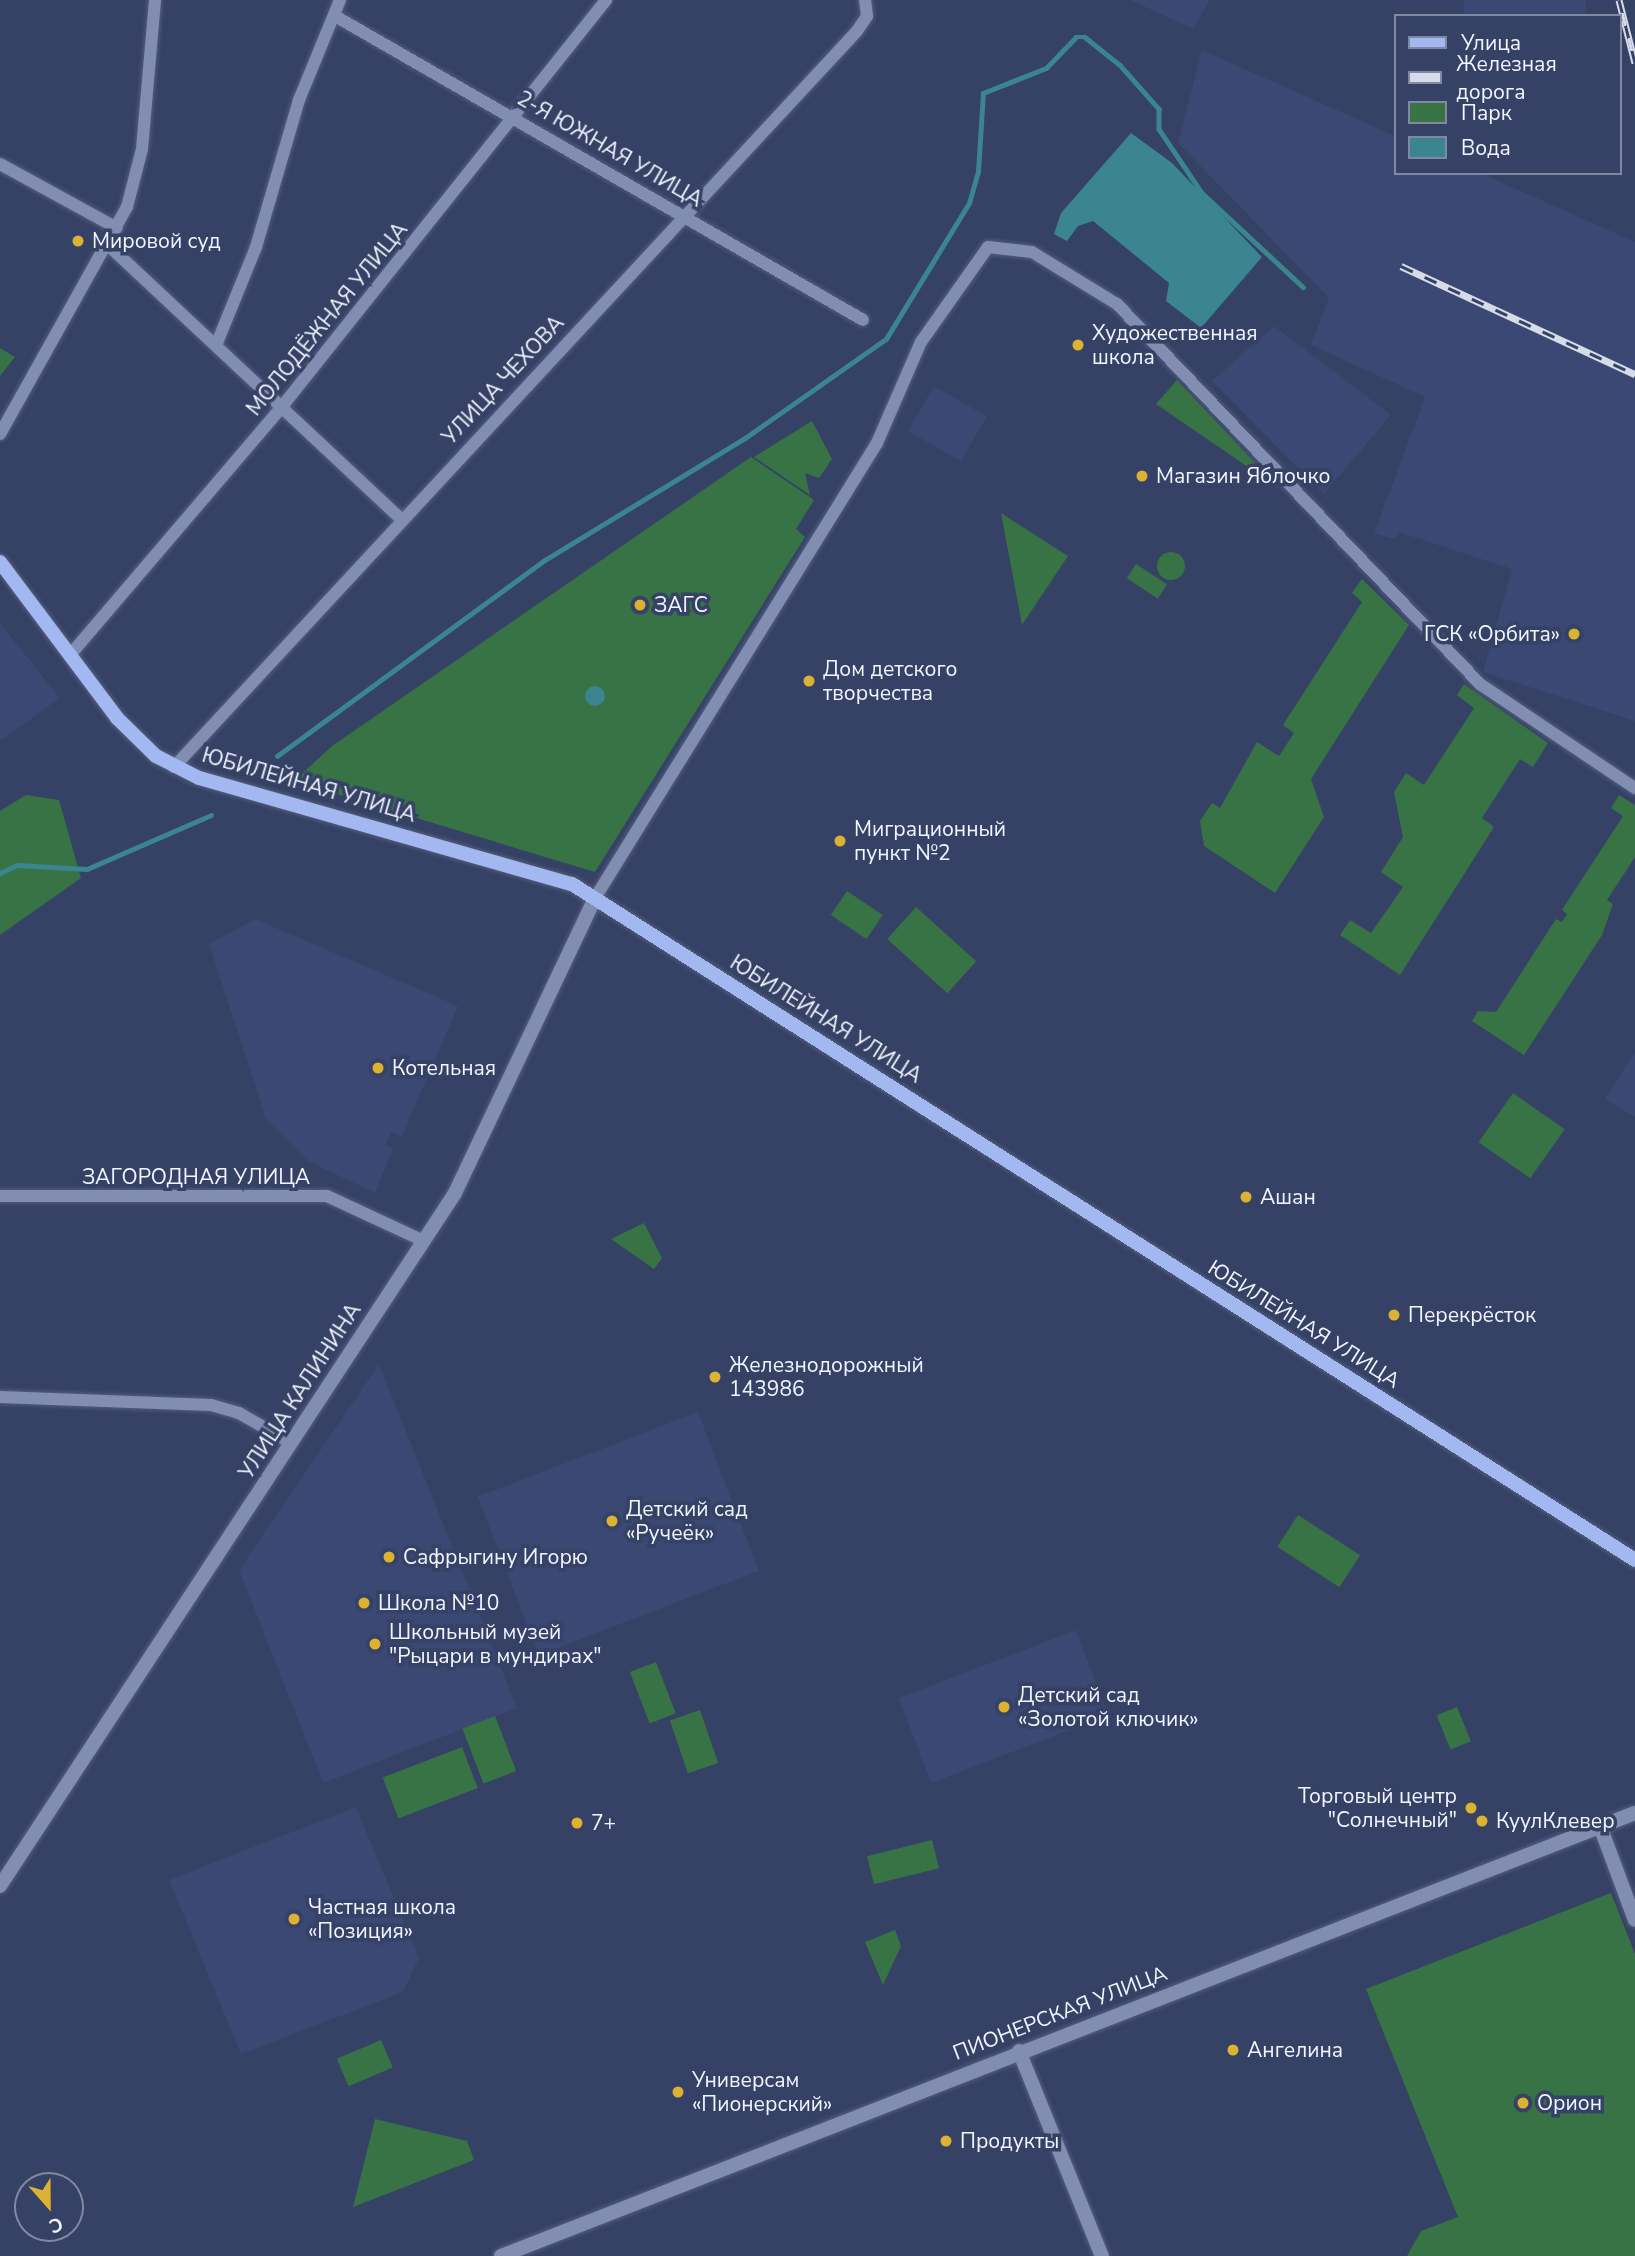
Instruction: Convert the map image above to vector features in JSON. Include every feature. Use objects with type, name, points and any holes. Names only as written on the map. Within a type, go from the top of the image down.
[{"type":"main road","name":"ЮБИЛЕЙНАЯ УЛИЦА","points":[[0,562],[137,740],[174,767],[558,878],[595,898],[1635,1560]]},
{"type":"street","points":[[0,434],[117,228],[139,168],[155,0]]},
{"type":"street","points":[[217,344],[256,247],[299,100],[340,0]]},
{"type":"street","name":"МОЛОДЁЖНАЯ УЛИЦА","points":[[70,655],[284,404],[606,0]]},
{"type":"street","name":"УЛИЦА ЧЕХОВА","points":[[174,767],[681,214],[864,22],[865,0]]},
{"type":"street","name":"2-Я ЮЖНАЯ УЛИЦА","points":[[335,16],[863,320]]},
{"type":"street","points":[[0,164],[117,228]]},
{"type":"street","points":[[107,245],[284,404],[401,519]]},
{"type":"street","points":[[595,898],[877,443],[921,342],[988,247],[1032,252],[1117,304],[1480,684],[1635,788]]},
{"type":"street","name":"УЛИЦА КАЛИНИНА","points":[[0,1885],[455,1194],[595,898]]},
{"type":"street","name":"ЗАГОРОДНАЯ УЛИЦА","points":[[0,1196],[327,1196],[424,1241]]},
{"type":"street","points":[[0,1397],[211,1405],[239,1413],[291,1443]]},
{"type":"street","name":"ПИОНЕРСКАЯ УЛИЦА","points":[[501,2256],[1019,2051],[1635,1813]]},
{"type":"street","points":[[1600,1826],[1635,1920]]},
{"type":"street","points":[[1019,2051],[1102,2256]]},
{"type":"shaded area","points":[[1130,0],[1210,0],[1193,29]]},
{"type":"shaded area","points":[[1464,0],[1586,0],[1586,14],[1464,14]]},
{"type":"shaded area","points":[[1202,50],[1394,136],[1394,175],[1484,175],[1635,242],[1635,721],[1483,672],[1512,569],[1398,532],[1395,539],[1374,533],[1425,397],[1311,345],[1329,298],[1178,143]]},
{"type":"shaded area","points":[[1274,326],[1391,415],[1324,494],[1212,381]]},
{"type":"shaded area","points":[[934,386],[987,416],[961,462],[908,431]]},
{"type":"shaded area","points":[[0,623],[60,698],[0,741]]},
{"type":"shaded area","points":[[255,919],[458,1006],[402,1136],[391,1132],[385,1145],[393,1149],[375,1193],[308,1161],[266,1119],[209,944]]},
{"type":"shaded area","points":[[1635,1052],[1635,1117],[1605,1099]]},
{"type":"shaded area","name":"Школа №10","points":[[379,1364],[517,1708],[323,1783],[239,1570]]},
{"type":"shaded area","name":"Детский сад «Ручеёк»","points":[[698,1412],[759,1571],[539,1655],[478,1497]]},
{"type":"shaded area","name":"Детский сад «Золотой ключик»","points":[[1076,1630],[1109,1715],[931,1783],[899,1698]]},
{"type":"shaded area","name":"Частная школа «Позиция»","points":[[356,1807],[419,1958],[403,1992],[241,2054],[169,1880]]},
{"type":"green space","points":[[0,348],[15,357],[0,376]]},
{"type":"green space","points":[[1177,380],[1280,489],[1156,404]]},
{"type":"green space","points":[[812,421],[832,459],[819,478],[805,473],[810,495],[754,457]]},
{"type":"green space","points":[[751,457],[814,500],[796,529],[805,537],[595,872],[294,781],[332,746]]},
{"type":"green space","points":[[1001,513],[1068,556],[1022,625]]},
{"type":"green space","points":[[1171,552],[1181,556],[1185,566],[1181,576],[1171,580],[1161,576],[1157,566],[1161,556]]},
{"type":"green space","points":[[1136,564],[1167,584],[1158,598],[1127,578]]},
{"type":"green space","points":[[1362,579],[1409,625],[1311,779],[1324,817],[1275,893],[1204,846],[1200,821],[1212,803],[1220,808],[1257,742],[1279,756],[1294,733],[1283,725],[1362,602],[1352,593]]},
{"type":"green space","points":[[1464,684],[1548,743],[1533,767],[1520,759],[1482,818],[1494,827],[1400,975],[1340,935],[1350,920],[1371,933],[1403,887],[1381,872],[1403,837],[1394,792],[1406,773],[1424,785],[1474,708],[1457,695]]},
{"type":"green space","points":[[26,795],[59,800],[81,878],[0,935],[0,811]]},
{"type":"green space","points":[[1619,795],[1635,805],[1635,857],[1607,900],[1613,904],[1602,935],[1524,1055],[1472,1021],[1478,1011],[1496,1012],[1556,919],[1562,922],[1567,914],[1562,910],[1623,816],[1611,808]]},
{"type":"green space","points":[[847,891],[883,915],[866,939],[831,915]]},
{"type":"green space","points":[[916,907],[976,961],[947,993],[887,939]]},
{"type":"green space","points":[[1513,1093],[1565,1129],[1530,1178],[1479,1142]]},
{"type":"green space","points":[[644,1223],[662,1258],[654,1269],[611,1239]]},
{"type":"green space","points":[[1298,1515],[1360,1555],[1339,1587],[1277,1547]]},
{"type":"green space","points":[[656,1662],[676,1713],[650,1723],[630,1672]]},
{"type":"green space","points":[[1457,1707],[1471,1741],[1450,1750],[1437,1715]]},
{"type":"green space","points":[[700,1710],[718,1763],[688,1773],[670,1720]]},
{"type":"green space","points":[[495,1716],[516,1771],[483,1784],[462,1729]]},
{"type":"green space","points":[[462,1747],[478,1788],[398,1819],[383,1777]]},
{"type":"green space","points":[[932,1840],[939,1868],[874,1884],[867,1856]]},
{"type":"green space","name":"Орион","points":[[1611,1893],[1635,1954],[1635,2256],[1407,2256],[1421,2231],[1458,2217],[1366,1989]]},
{"type":"green space","points":[[895,1930],[901,1946],[883,1985],[865,1942]]},
{"type":"green space","points":[[381,2040],[393,2068],[349,2086],[337,2059]]},
{"type":"green space","points":[[375,2119],[467,2141],[474,2160],[353,2207]]},
{"type":"water","points":[[1131,133],[1172,163],[1262,257],[1201,328],[1166,301],[1169,283],[1093,221],[1078,226],[1067,241],[1054,234],[1061,213]]},
{"type":"water","points":[[595,686],[602,689],[605,696],[602,703],[595,706],[588,703],[585,696],[588,689]]},
{"type":"waterway","points":[[277,756],[545,560],[745,438],[886,339],[969,203],[978,172],[983,93],[1046,68],[1076,37],[1085,37],[1120,65],[1159,109],[1159,129],[1202,193],[1303,287]]},
{"type":"waterway","points":[[0,873],[17,865],[87,869],[211,815]]},
{"type":"railway","points":[[1619,0],[1635,63]]},
{"type":"railway","points":[[1401,266],[1635,374]]},
{"type":"place","name":"Мировой суд","points":[[78,241]]},
{"type":"place","name":"Художественная школа","points":[[1078,345]]},
{"type":"place","name":"Магазин Яблочко","points":[[1142,476]]},
{"type":"place","name":"ЗАГС","points":[[640,605]]},
{"type":"place","name":"ГСК «Орбита»","points":[[1574,634]]},
{"type":"place","name":"Дом детского творчества","points":[[809,681]]},
{"type":"place","name":"Миграционный пункт №2","points":[[840,841]]},
{"type":"place","name":"Котельная","points":[[378,1068]]},
{"type":"place","name":"Ашан","points":[[1246,1197]]},
{"type":"place","name":"Перекрёсток","points":[[1394,1315]]},
{"type":"place","name":"Железнодорожный 143986","points":[[715,1377]]},
{"type":"place","name":"Детский сад «Ручеёк»","points":[[612,1521]]},
{"type":"place","name":"Сафрыгину Игорю","points":[[389,1557]]},
{"type":"place","name":"Школа №10","points":[[364,1603]]},
{"type":"place","name":"Школьный музей \"Рыцари в мундирах\"","points":[[375,1644]]},
{"type":"place","name":"Детский сад «Золотой ключик»","points":[[1004,1707]]},
{"type":"place","name":"Торговый центр \"Солнечный\"","points":[[1471,1808]]},
{"type":"place","name":"КуулКлевер","points":[[1482,1821]]},
{"type":"place","name":"7+","points":[[577,1823]]},
{"type":"place","name":"Частная школа «Позиция»","points":[[294,1919]]},
{"type":"place","name":"Ангелина","points":[[1233,2050]]},
{"type":"place","name":"Универсам «Пионерский»","points":[[678,2092]]},
{"type":"place","name":"Орион","points":[[1523,2103]]},
{"type":"place","name":"Продукты","points":[[946,2141]]}]
